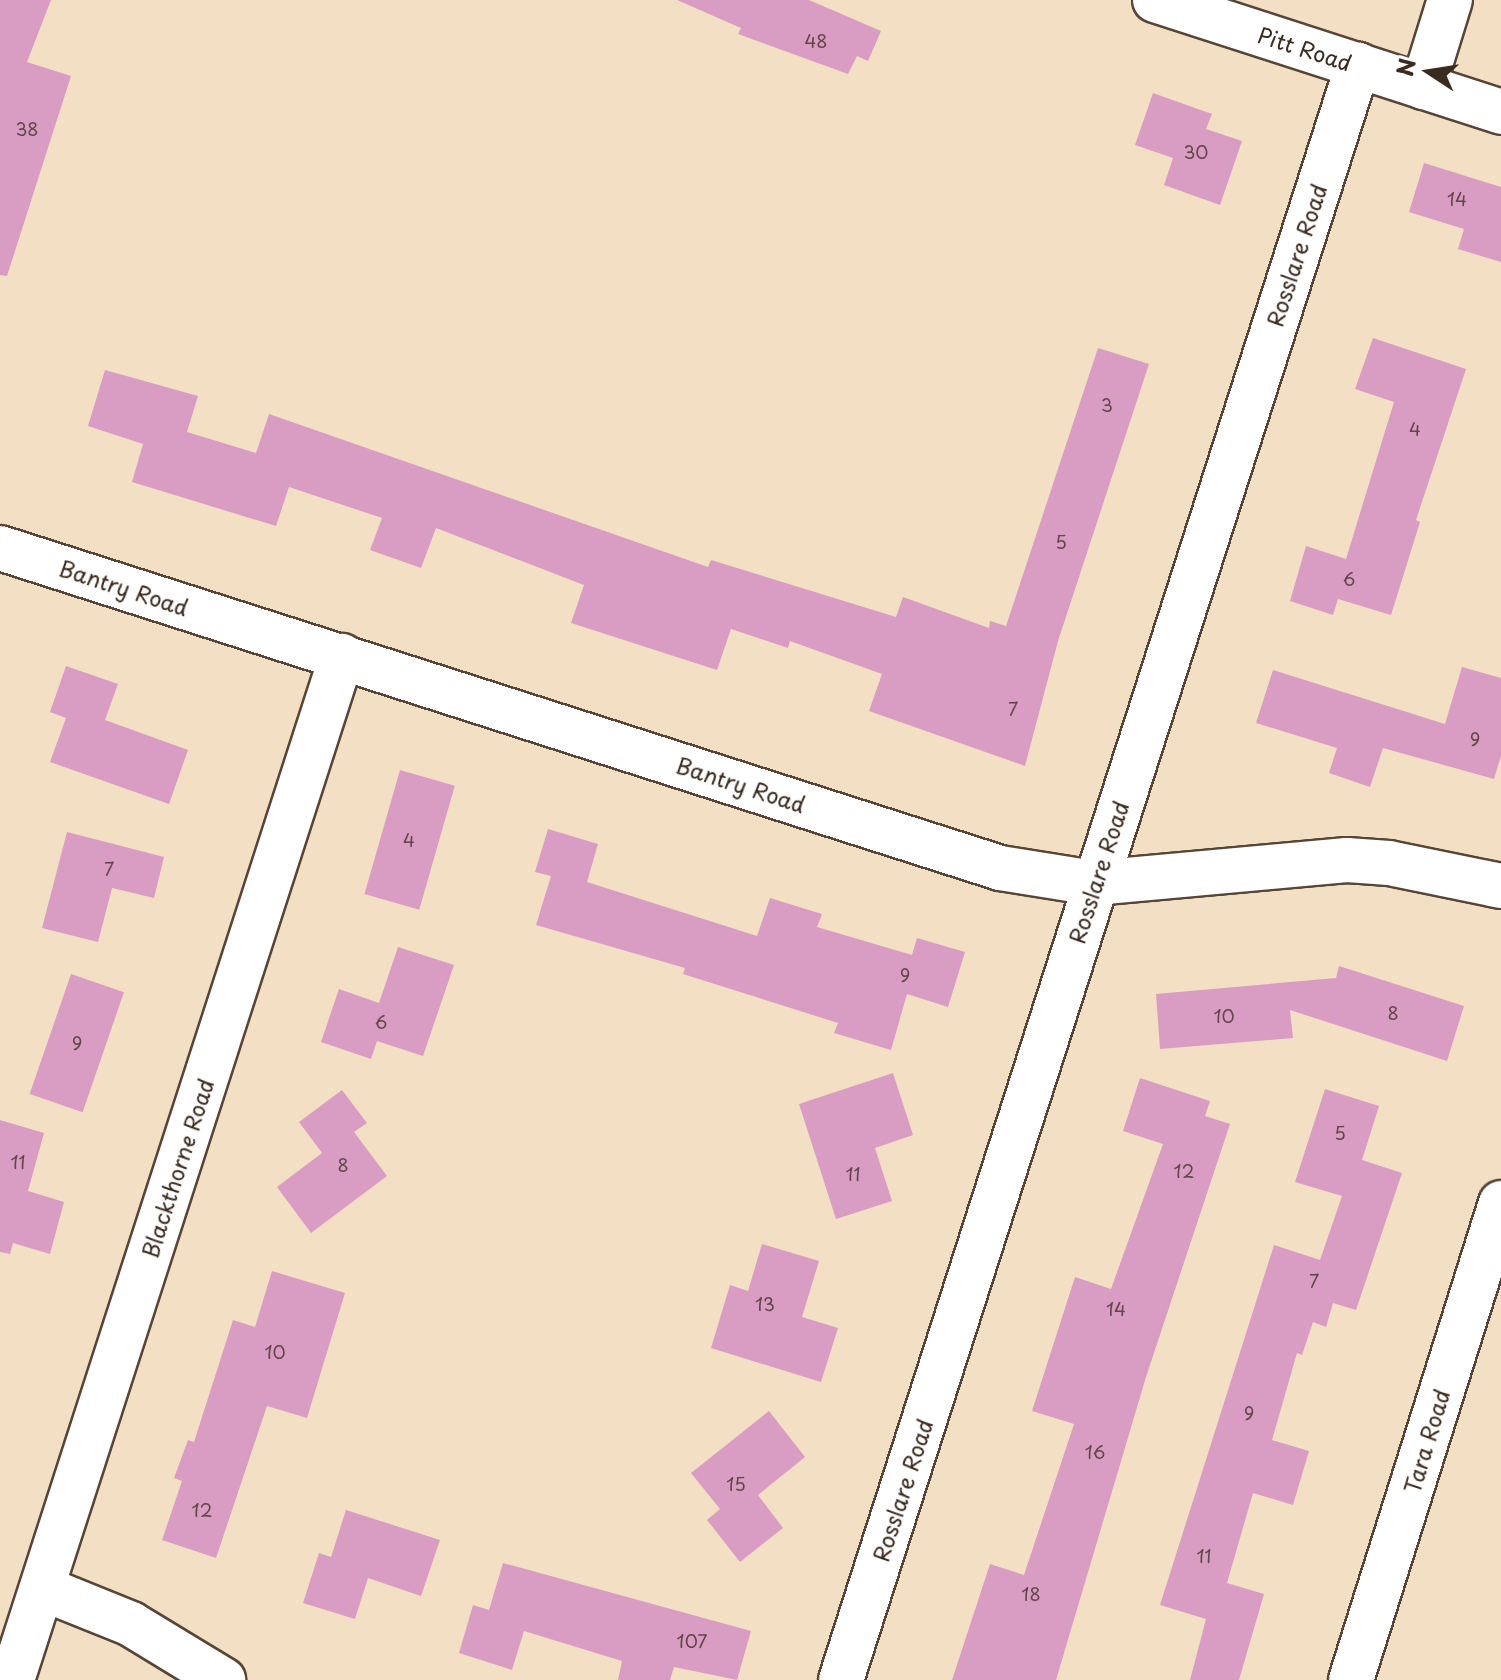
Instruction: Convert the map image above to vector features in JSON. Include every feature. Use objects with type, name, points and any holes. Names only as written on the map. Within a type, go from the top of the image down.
[{"type":"street","name":"Pitt Road","points":[[1155,0],[1501,112]]},
{"type":"street","points":[[1423,87],[1450,0]]},
{"type":"street","name":"Rosslare Road","points":[[841,1680],[1358,65]]},
{"type":"street","name":"Bantry Road","points":[[0,548],[1000,868],[1094,883],[1347,860],[1389,863],[1501,886]]},
{"type":"street","name":"Blackthorne Road","points":[[12,1680],[342,656]]},
{"type":"street","name":"Tara Road","points":[[1351,1680],[1501,1203]]},
{"type":"street","points":[[42,1588],[131,1624],[223,1680]]},
{"type":"building","points":[[0,0],[51,0],[27,62],[71,76],[7,276],[0,275]]},
{"type":"building","points":[[677,0],[809,0],[881,31],[868,61],[857,56],[848,74],[738,34],[741,28]]},
{"type":"building","points":[[1153,93],[1212,114],[1206,129],[1242,141],[1220,205],[1164,185],[1173,158],[1135,145]]},
{"type":"building","points":[[1424,163],[1501,187],[1501,262],[1458,249],[1464,229],[1409,212]]},
{"type":"building","points":[[1373,338],[1466,369],[1416,520],[1420,522],[1391,615],[1338,599],[1333,615],[1290,601],[1306,546],[1346,559],[1394,402],[1355,389]]},
{"type":"building","points":[[1098,348],[1149,364],[1058,641],[1025,766],[869,711],[882,674],[790,641],[788,648],[731,629],[717,670],[571,623],[584,585],[436,528],[421,568],[370,550],[382,518],[289,487],[276,526],[132,482],[143,444],[88,426],[105,370],[198,396],[187,432],[256,453],[269,414],[708,567],[711,560],[896,617],[903,597],[989,628],[990,621],[1006,626]]},
{"type":"building","points":[[66,666],[118,684],[105,720],[188,750],[169,804],[50,762],[66,718],[50,712]]},
{"type":"building","points":[[1462,667],[1501,678],[1501,756],[1494,779],[1383,748],[1370,787],[1329,773],[1337,748],[1256,723],[1273,670],[1445,724]]},
{"type":"building","points":[[400,770],[455,786],[419,910],[364,894]]},
{"type":"building","points":[[548,829],[598,844],[587,882],[757,936],[770,898],[822,914],[817,927],[912,955],[917,938],[965,952],[948,1007],[907,994],[891,1050],[834,1033],[838,1023],[683,974],[685,968],[536,925],[551,876],[535,872]]},
{"type":"building","points":[[67,832],[164,857],[154,898],[112,888],[98,942],[42,928]]},
{"type":"building","points":[[398,947],[454,965],[423,1056],[377,1041],[371,1059],[321,1042],[339,989],[379,1003]]},
{"type":"building","points":[[1339,966],[1464,1006],[1447,1061],[1290,1010],[1293,1038],[1160,1049],[1156,994],[1336,978]]},
{"type":"building","points":[[71,974],[124,992],[83,1112],[30,1094]]},
{"type":"building","points":[[893,1073],[913,1135],[875,1148],[892,1201],[836,1219],[799,1104]]},
{"type":"building","points":[[1140,1078],[1210,1101],[1205,1116],[1230,1124],[1146,1377],[1056,1680],[952,1680],[990,1564],[1024,1575],[1074,1424],[1032,1411],[1075,1277],[1111,1289],[1163,1144],[1123,1131]]},
{"type":"building","points":[[1325,1089],[1379,1106],[1362,1160],[1402,1173],[1356,1310],[1333,1303],[1326,1327],[1313,1322],[1302,1355],[1297,1353],[1272,1440],[1309,1451],[1293,1505],[1253,1493],[1227,1583],[1264,1594],[1239,1680],[1190,1680],[1206,1619],[1160,1605],[1274,1245],[1320,1260],[1342,1196],[1295,1182]]},
{"type":"building","points":[[342,1090],[367,1123],[354,1132],[387,1176],[311,1233],[277,1187],[322,1153],[299,1122]]},
{"type":"building","points":[[0,1120],[44,1133],[28,1191],[64,1202],[50,1254],[13,1243],[10,1254],[0,1252]]},
{"type":"building","points":[[762,1244],[819,1261],[802,1317],[838,1328],[821,1382],[711,1348],[730,1285],[748,1291]]},
{"type":"building","points":[[272,1271],[345,1293],[307,1418],[267,1406],[216,1558],[162,1540],[182,1481],[174,1478],[188,1440],[194,1442],[233,1320],[255,1327]]},
{"type":"building","points":[[769,1411],[805,1457],[758,1495],[783,1528],[740,1562],[707,1520],[720,1509],[691,1473]]},
{"type":"building","points":[[346,1510],[440,1540],[421,1596],[368,1578],[355,1619],[303,1603],[319,1553],[331,1557]]},
{"type":"building","points":[[503,1563],[751,1631],[737,1680],[674,1667],[670,1680],[618,1680],[622,1661],[524,1631],[512,1670],[459,1653],[473,1605],[489,1610]]}]
